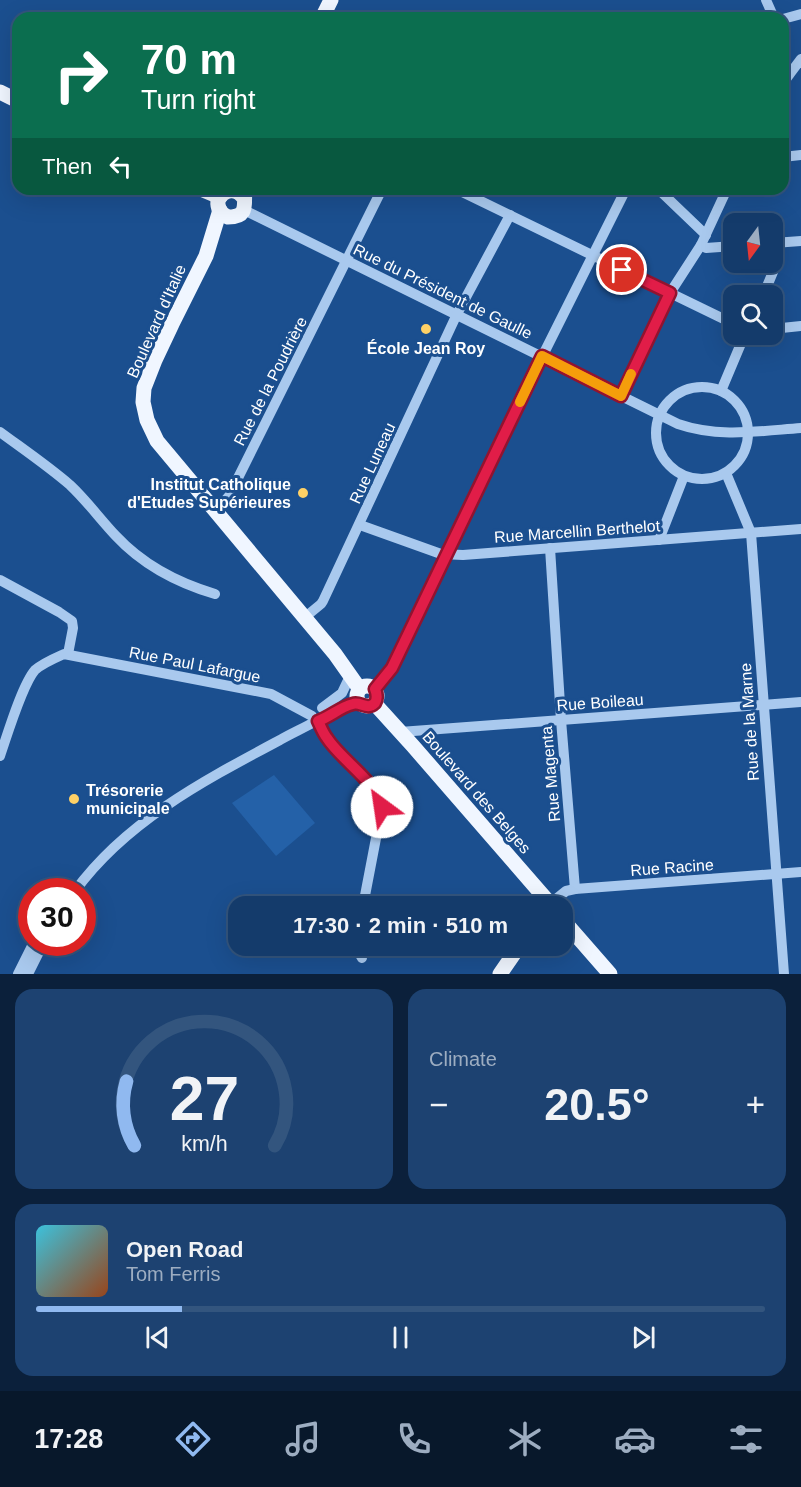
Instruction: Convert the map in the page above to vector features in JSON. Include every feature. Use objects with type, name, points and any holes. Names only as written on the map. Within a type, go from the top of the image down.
[{"type":"main road","points":[[218,195],[233,200]]},
{"type":"main road","name":"Boulevard d'Italie","points":[[215,512],[157,441],[147,420],[143,402],[144,388],[155,360],[233,200]]},
{"type":"main road","points":[[215,512],[304,618]]},
{"type":"main road","name":"Boulevard des Belges","points":[[304,618],[542,896]]},
{"type":"main road","points":[[573,932],[610,974]]},
{"type":"main road","points":[[500,974],[512,956]]},
{"type":"street","points":[[789,75],[801,59]]},
{"type":"street","name":"Rue de la Poudrière","points":[[215,512],[230,496],[379,195]]},
{"type":"street","points":[[468,195],[723,319]]},
{"type":"street","points":[[317,716],[352,704],[392,668],[542,356],[623,195]]},
{"type":"street","points":[[663,195],[704,240],[706,248],[723,247]]},
{"type":"street","points":[[621,396],[670,293],[704,240],[724,195]]},
{"type":"street","name":"Rue du Président de Gaulle","points":[[233,200],[347,260],[678,424],[704,431],[736,433],[801,428]]},
{"type":"street","name":"Rue Luneau","points":[[304,618],[321,604],[457,314],[510,215]]},
{"type":"street","points":[[783,242],[801,240]]},
{"type":"street","points":[[783,328],[801,326]]},
{"type":"street","points":[[721,391],[740,345]]},
{"type":"street","points":[[710,388],[721,391],[734,400],[746,419],[748,431],[746,448],[738,462],[726,473],[705,479],[684,476],[668,464],[658,446],[656,435],[660,415],[672,399],[690,389],[710,388]]},
{"type":"street","points":[[0,432],[69,484],[116,536],[149,565],[175,579],[215,594]]},
{"type":"street","name":"Rue de la Marne","points":[[726,473],[751,533],[762,705],[784,974]]},
{"type":"street","points":[[659,540],[684,476]]},
{"type":"street","name":"Rue Marcellin Berthelot","points":[[360,525],[447,555],[801,529]]},
{"type":"street","name":"Rue Magenta","points":[[550,548],[575,889]]},
{"type":"street","points":[[0,580],[59,612],[72,621],[74,628],[68,654],[54,659],[33,672],[0,756]]},
{"type":"street","name":"Rue Paul Lafargue","points":[[68,654],[271,694],[317,716]]},
{"type":"street","points":[[86,878],[105,856],[159,811],[213,776],[283,738],[317,716],[342,693],[367,690]]},
{"type":"street","name":"Rue Boileau","points":[[400,732],[801,702]]},
{"type":"street","points":[[317,716],[328,740],[381,801],[382,807],[365,896]]},
{"type":"street","name":"Rue Racine","points":[[560,896],[566,891],[575,889],[801,872]]},
{"type":"street","points":[[18,974],[27,956]]},
{"type":"street","points":[[28,974],[37,956]]},
{"type":"shaded area","points":[[274,775],[315,823],[276,856],[232,803]]},
{"type":"slow traffic","points":[[520,402],[542,356],[621,396],[631,374]]},
{"type":"place","name":"École Jean Roy","points":[[426,329]]},
{"type":"place","name":"Institut Catholique d'Etudes Supérieures","points":[[303,493]]},
{"type":"place","name":"Trésorerie municipale","points":[[74,799]]},
{"type":"route","points":[[382,807],[381,801],[372,788],[328,740],[318,721],[352,704],[370,706],[377,699],[375,689],[392,668],[542,356],[621,396],[670,293],[622,270]]}]
